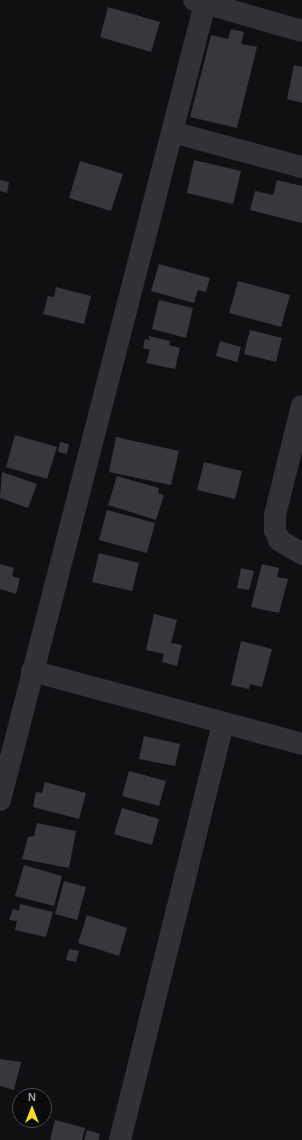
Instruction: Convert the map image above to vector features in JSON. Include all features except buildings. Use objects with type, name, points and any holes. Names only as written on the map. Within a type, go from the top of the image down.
[{"type":"street","points":[[0,800],[172,132],[202,1],[302,31]]},
{"type":"street","points":[[172,132],[302,167]]},
{"type":"street","points":[[302,406],[275,515],[275,530],[279,540],[302,554]]},
{"type":"street","points":[[32,672],[302,744]]},
{"type":"street","points":[[120,1140],[223,723]]}]
